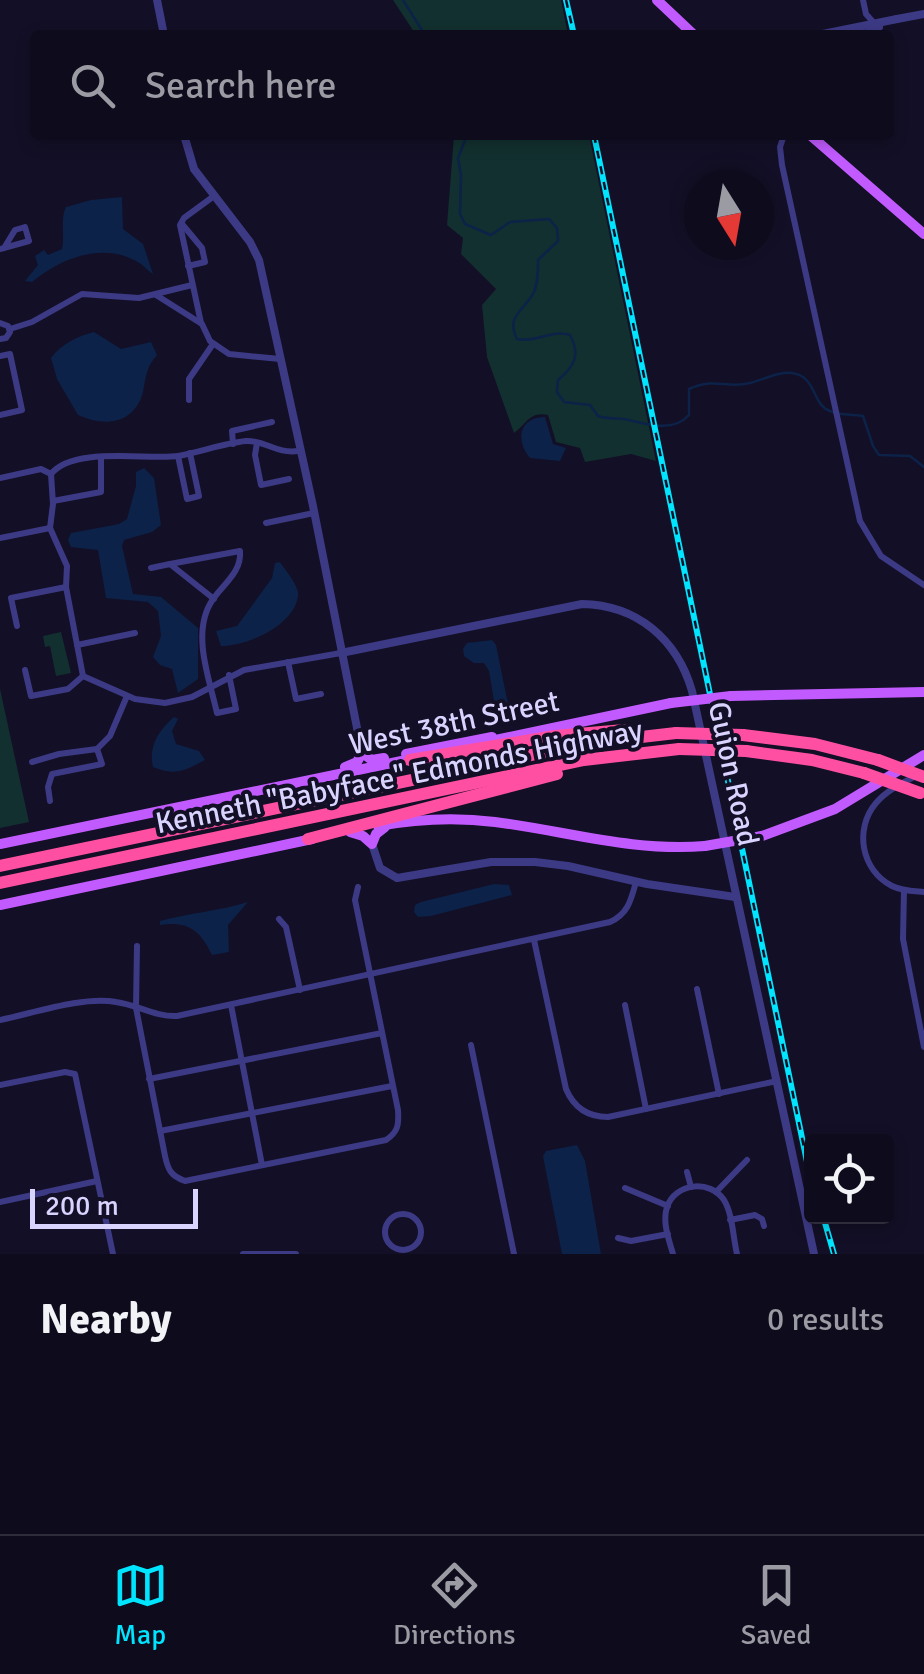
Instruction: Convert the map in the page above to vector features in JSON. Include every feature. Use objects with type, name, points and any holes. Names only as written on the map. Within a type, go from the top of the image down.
[{"type":"highway","points":[[410,760],[555,736],[641,729],[676,733]]},
{"type":"highway","name":"Kenneth \"Babyface\" Edmonds Highway","points":[[0,866],[577,745],[676,733],[742,734],[815,744],[924,774]]},
{"type":"highway","name":"Kenneth \"Babyface\" Edmonds Highway","points":[[0,883],[630,753],[680,749],[801,758],[864,773],[922,794]]},
{"type":"highway","points":[[308,839],[466,800],[630,753]]},
{"type":"main road","points":[[658,0],[689,30]]},
{"type":"main road","points":[[679,19],[697,30]]},
{"type":"main road","points":[[816,140],[924,234]]},
{"type":"main road","name":"West 38th Street","points":[[0,844],[671,703],[731,696],[924,692]]},
{"type":"main road","points":[[311,778],[351,765],[362,753],[379,760],[487,737],[522,734]]},
{"type":"main road","points":[[0,905],[390,824],[477,820],[638,847],[705,846],[762,836],[835,809],[924,755]]},
{"type":"main road","points":[[350,832],[372,844],[376,834],[390,824]]},
{"type":"street","points":[[157,0],[163,30]]},
{"type":"street","points":[[864,0],[874,29]]},
{"type":"street","points":[[866,14],[861,30],[924,14]]},
{"type":"street","points":[[185,140],[194,169],[257,255],[362,753]]},
{"type":"street","points":[[782,140],[782,165],[858,513],[866,536],[887,562],[924,584]]},
{"type":"street","points":[[181,223],[214,196]]},
{"type":"street","points":[[181,223],[202,324],[214,344],[232,355],[280,358]]},
{"type":"street","points":[[181,223],[202,248],[205,262],[188,266]]},
{"type":"street","points":[[25,227],[28,242],[2,249],[14,230],[25,227]]},
{"type":"street","points":[[0,415],[22,410],[3,339],[10,330],[82,294],[137,298],[192,285]]},
{"type":"street","points":[[155,294],[202,324]]},
{"type":"street","points":[[0,324],[10,330]]},
{"type":"street","points":[[189,400],[189,379],[214,344]]},
{"type":"street","points":[[0,356],[10,354]]},
{"type":"street","points":[[233,444],[232,431],[272,422]]},
{"type":"street","points":[[51,474],[62,464],[101,457],[178,456],[233,444],[257,443],[279,452],[298,451]]},
{"type":"street","points":[[257,443],[255,455],[261,485],[289,480]]},
{"type":"street","points":[[178,456],[187,499],[199,496],[190,453]]},
{"type":"street","points":[[53,502],[101,492],[101,457]]},
{"type":"street","points":[[0,478],[42,470],[51,474]]},
{"type":"street","points":[[51,474],[50,528],[66,560],[66,587],[83,676]]},
{"type":"street","points":[[266,523],[314,513]]},
{"type":"street","points":[[0,538],[50,528]]},
{"type":"street","points":[[151,568],[240,550],[238,568],[208,608],[204,636],[217,713],[236,709],[229,676]]},
{"type":"street","points":[[170,564],[214,599]]},
{"type":"street","points":[[17,626],[11,598],[66,587]]},
{"type":"street","name":"Guion Road","points":[[342,654],[576,605],[606,607],[645,623],[674,650],[690,682],[814,1254]]},
{"type":"street","points":[[77,645],[136,633]]},
{"type":"street","points":[[83,676],[143,701],[170,702],[192,697],[254,667],[342,654]]},
{"type":"street","points":[[288,662],[296,699],[320,694]]},
{"type":"street","points":[[25,670],[30,696],[68,689],[83,676]]},
{"type":"street","points":[[32,762],[98,751],[110,736],[127,696]]},
{"type":"street","points":[[56,772],[102,764],[98,751]]},
{"type":"street","points":[[50,757],[56,772],[48,787],[50,801]]},
{"type":"street","points":[[924,774],[878,800],[866,818],[863,832],[864,852],[872,868],[888,883],[924,892]]},
{"type":"street","points":[[372,844],[380,868],[397,878],[516,861],[568,866],[736,898]]},
{"type":"street","points":[[0,1020],[98,1000],[177,1016],[369,976],[621,917],[636,882]]},
{"type":"street","points":[[137,946],[136,1008],[168,1171],[185,1181],[386,1140],[399,1124],[355,900],[358,887]]},
{"type":"street","points":[[904,890],[903,938],[924,1047]]},
{"type":"street","points":[[279,919],[286,927],[300,990]]},
{"type":"street","points":[[534,940],[568,1092],[577,1106],[595,1116],[608,1117],[778,1081]]},
{"type":"street","points":[[697,990],[719,1094]]},
{"type":"street","points":[[231,1005],[262,1165]]},
{"type":"street","points":[[625,1006],[646,1109]]},
{"type":"street","points":[[149,1079],[382,1033]]},
{"type":"street","points":[[471,1044],[514,1254]]},
{"type":"street","points":[[0,1085],[66,1072],[75,1074],[112,1254]]},
{"type":"street","points":[[160,1131],[392,1086]]},
{"type":"street","points":[[716,1192],[747,1160]]},
{"type":"street","points":[[687,1172],[691,1187]]},
{"type":"street","points":[[0,1202],[98,1182]]},
{"type":"street","points":[[672,1254],[668,1206],[678,1192],[702,1186],[716,1192],[726,1206],[737,1254]]},
{"type":"street","points":[[626,1188],[668,1206]]},
{"type":"street","points":[[397,1215],[412,1217],[420,1228],[418,1241],[406,1249],[390,1250],[388,1223],[397,1215]]},
{"type":"street","points":[[730,1220],[754,1215],[762,1219],[764,1226]]},
{"type":"street","points":[[618,1238],[631,1242],[668,1234]]},
{"type":"street","points":[[243,1254],[296,1254]]},
{"type":"green space","points":[[393,0],[561,0],[567,30],[413,30]]},
{"type":"green space","points":[[454,140],[590,140],[656,461],[631,454],[585,462],[580,448],[556,442],[548,415],[532,417],[514,433],[487,357],[482,305],[496,289],[461,254],[463,238],[447,225]]},
{"type":"green space","points":[[61,632],[71,673],[56,676],[50,646],[45,647],[43,636]]},
{"type":"green space","points":[[0,689],[29,822],[0,828]]},
{"type":"water","points":[[122,197],[123,229],[143,244],[153,274],[127,257],[98,253],[70,259],[32,282],[25,281],[38,265],[35,256],[44,250],[48,255],[62,249],[66,207]]},
{"type":"water","points":[[94,332],[121,349],[151,342],[157,355],[139,403],[125,417],[108,422],[78,415],[57,379],[51,358],[70,341]]},
{"type":"water","points":[[545,417],[553,444],[566,448],[560,461],[530,458],[522,444],[525,425]]},
{"type":"water","points":[[144,468],[154,478],[161,525],[152,532],[124,540],[122,546],[133,594],[161,597],[198,628],[198,679],[178,693],[172,669],[160,665],[153,657],[161,636],[158,611],[148,602],[106,598],[98,550],[71,547],[68,540],[71,533],[127,519],[136,472]]},
{"type":"water","points":[[280,562],[298,592],[295,607],[268,632],[221,646],[216,631],[237,626],[272,578],[275,563]]},
{"type":"water","points":[[492,640],[508,704],[495,707],[489,671],[484,663],[474,663],[464,656],[463,649],[467,643]]},
{"type":"water","points":[[174,717],[178,719],[172,731],[176,744],[199,751],[205,760],[173,772],[153,767],[152,752],[159,733]]},
{"type":"water","points":[[494,884],[509,885],[512,895],[431,916],[418,917],[414,912],[415,905],[421,902]]},
{"type":"water","points":[[248,902],[228,925],[229,952],[212,955],[192,929],[178,924],[160,925],[160,921]]},
{"type":"water","points":[[577,1145],[585,1161],[601,1254],[562,1254],[543,1156],[546,1151]]},
{"type":"waterway","points":[[403,0],[422,30]]},
{"type":"waterway","points":[[465,140],[458,158],[460,214],[465,224],[491,235],[510,222],[549,219],[557,228],[558,241],[538,260],[535,290],[513,325],[517,339],[570,335],[574,360],[558,380],[557,392],[564,402],[590,405],[601,417],[666,426],[689,415],[689,389],[797,374],[828,410],[863,416],[879,455],[910,456],[924,467]]},
{"type":"railway","points":[[566,0],[573,30]]},
{"type":"railway","points":[[595,140],[804,1147]]},
{"type":"railway","points":[[825,1224],[834,1254]]}]
